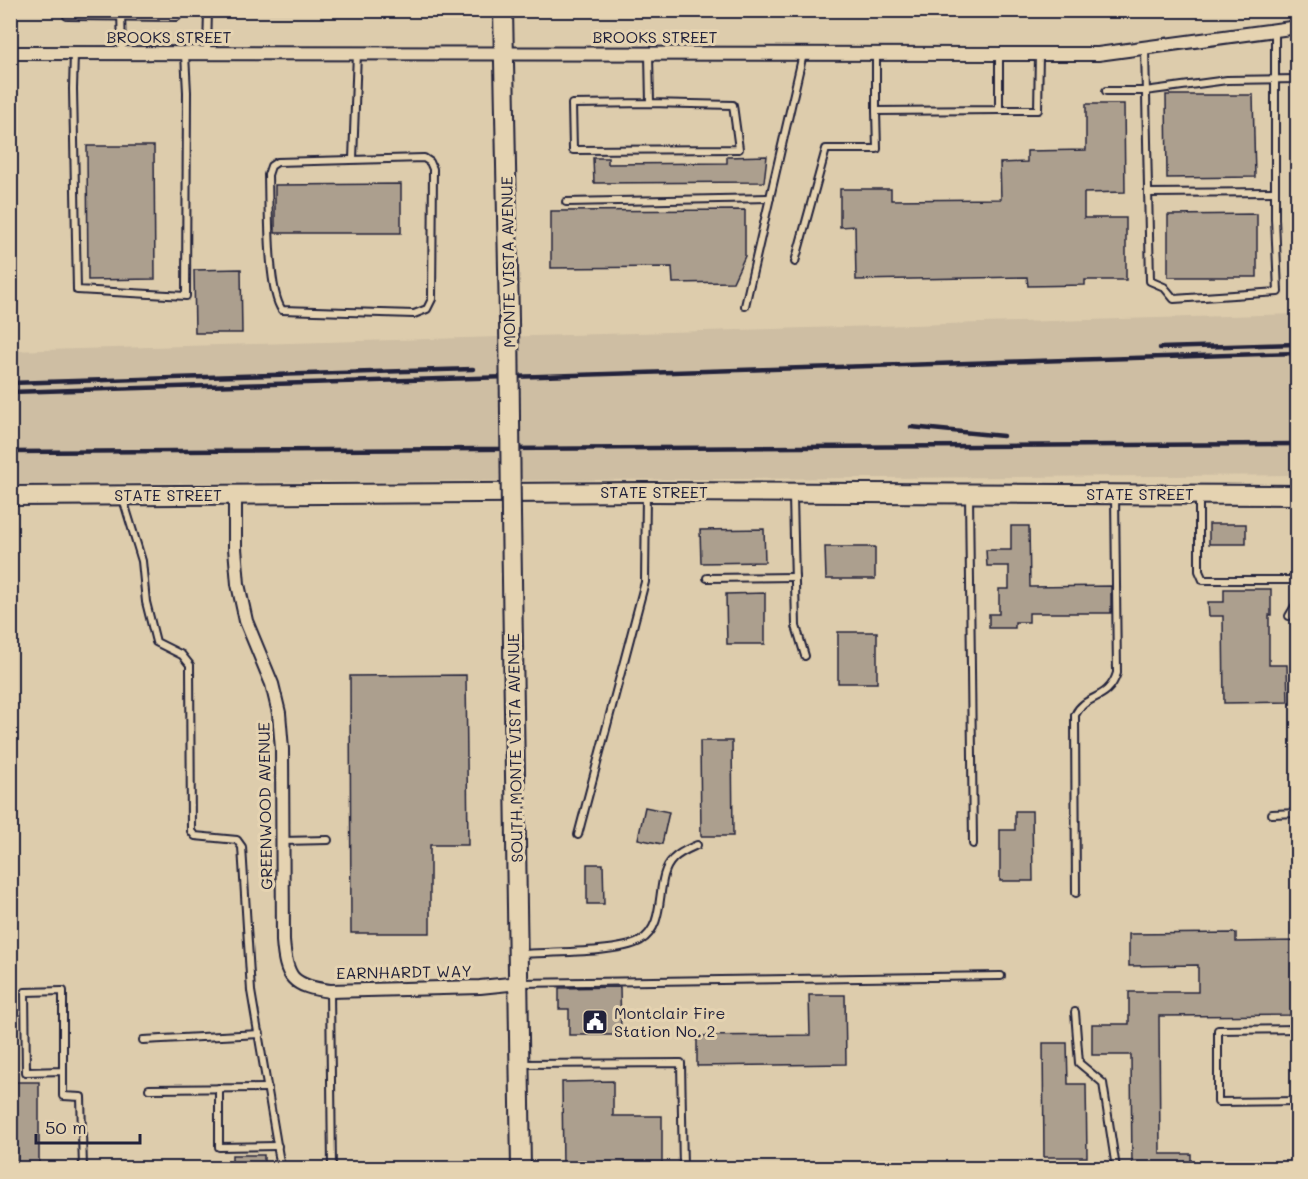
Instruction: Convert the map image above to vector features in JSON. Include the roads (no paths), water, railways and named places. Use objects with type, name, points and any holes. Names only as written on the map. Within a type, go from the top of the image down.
[{"type":"street","name":"MONTE VISTA AVENUE","points":[[503,10],[511,514]]},
{"type":"street","name":"BROOKS STREET","points":[[10,54],[1098,54],[1298,27]]},
{"type":"street","name":"STATE STREET","points":[[10,496],[386,492],[1298,495]]},
{"type":"street","name":"GREENWOOD AVENUE","points":[[235,495],[238,584],[246,621],[272,684],[279,713],[282,749],[283,941],[285,962],[292,978]]},
{"type":"street","name":"SOUTH MONTE VISTA AVENUE","points":[[511,514],[519,983]]},
{"type":"street","name":"EARNHARDT WAY","points":[[292,978],[309,988],[330,991],[480,987],[519,983]]},
{"type":"street","points":[[519,983],[521,1168]]},
{"type":"lane","points":[[207,54],[208,10]]},
{"type":"lane","points":[[121,14],[122,54]]},
{"type":"lane","points":[[67,16],[121,14],[177,17]]},
{"type":"lane","points":[[1145,48],[1150,281],[1164,286],[1174,299],[1278,292],[1275,192],[1275,29]]},
{"type":"lane","points":[[74,54],[77,290],[186,296],[187,92],[185,54]]},
{"type":"lane","points":[[353,159],[357,54]]},
{"type":"lane","points":[[649,54],[650,103]]},
{"type":"lane","points":[[745,306],[803,54]]},
{"type":"lane","points":[[795,262],[826,149],[877,149],[876,54]]},
{"type":"lane","points":[[999,54],[999,110]]},
{"type":"lane","points":[[876,111],[1038,110],[1039,54]]},
{"type":"lane","points":[[1106,91],[1145,91],[1227,80],[1298,79]]},
{"type":"lane","points":[[650,103],[733,105],[739,149],[573,150],[572,104],[650,103]]},
{"type":"lane","points":[[424,158],[430,162],[433,169],[433,277],[432,299],[427,309],[414,314],[300,312],[282,310],[279,307],[273,274],[269,170],[278,162],[353,159],[424,158]]},
{"type":"lane","points":[[1148,193],[1275,192]]},
{"type":"lane","points":[[566,202],[770,198]]},
{"type":"lane","points":[[578,835],[645,582],[646,492]]},
{"type":"lane","points":[[793,493],[796,626],[805,656]]},
{"type":"lane","points":[[969,494],[973,844]]},
{"type":"lane","points":[[1076,894],[1075,715],[1080,706],[1106,692],[1113,684],[1117,673],[1115,494]]},
{"type":"lane","points":[[1199,495],[1199,571],[1203,580],[1298,580]]},
{"type":"lane","points":[[122,496],[142,561],[146,602],[156,642],[182,655],[190,665],[191,831],[195,836],[237,840],[242,846],[251,991],[281,1168]]},
{"type":"lane","points":[[707,578],[795,577]]},
{"type":"lane","points":[[1289,616],[1298,601]]},
{"type":"lane","points":[[1272,814],[1298,813]]},
{"type":"lane","points":[[282,841],[328,840]]},
{"type":"lane","points":[[518,954],[621,948],[638,942],[650,934],[656,919],[667,868],[672,860],[683,851],[697,845]]},
{"type":"lane","points":[[519,983],[1001,976]]},
{"type":"lane","points":[[63,1071],[27,1071],[25,992],[63,991],[63,1071],[63,1096],[81,1097],[83,1168]]},
{"type":"lane","points":[[330,991],[332,1168]]},
{"type":"lane","points":[[1075,1012],[1079,1064],[1103,1083],[1116,1168]]},
{"type":"lane","points":[[1298,1029],[1218,1030],[1218,1102],[1298,1101]]},
{"type":"lane","points":[[143,1040],[260,1034]]},
{"type":"lane","points":[[520,1064],[681,1063],[683,1168]]},
{"type":"lane","points":[[219,1088],[219,1147],[278,1146]]},
{"type":"lane","points":[[150,1089],[268,1088]]},
{"type":"railway","points":[[1160,348],[1298,344]]},
{"type":"railway","points":[[10,392],[1298,353]]},
{"type":"railway","points":[[10,383],[473,369]]},
{"type":"railway","points":[[911,427],[1003,436]]},
{"type":"railway","points":[[10,452],[1298,444]]},
{"type":"place","name":"Montclair Fire Station No. 2","points":[[595,1022]]}]
